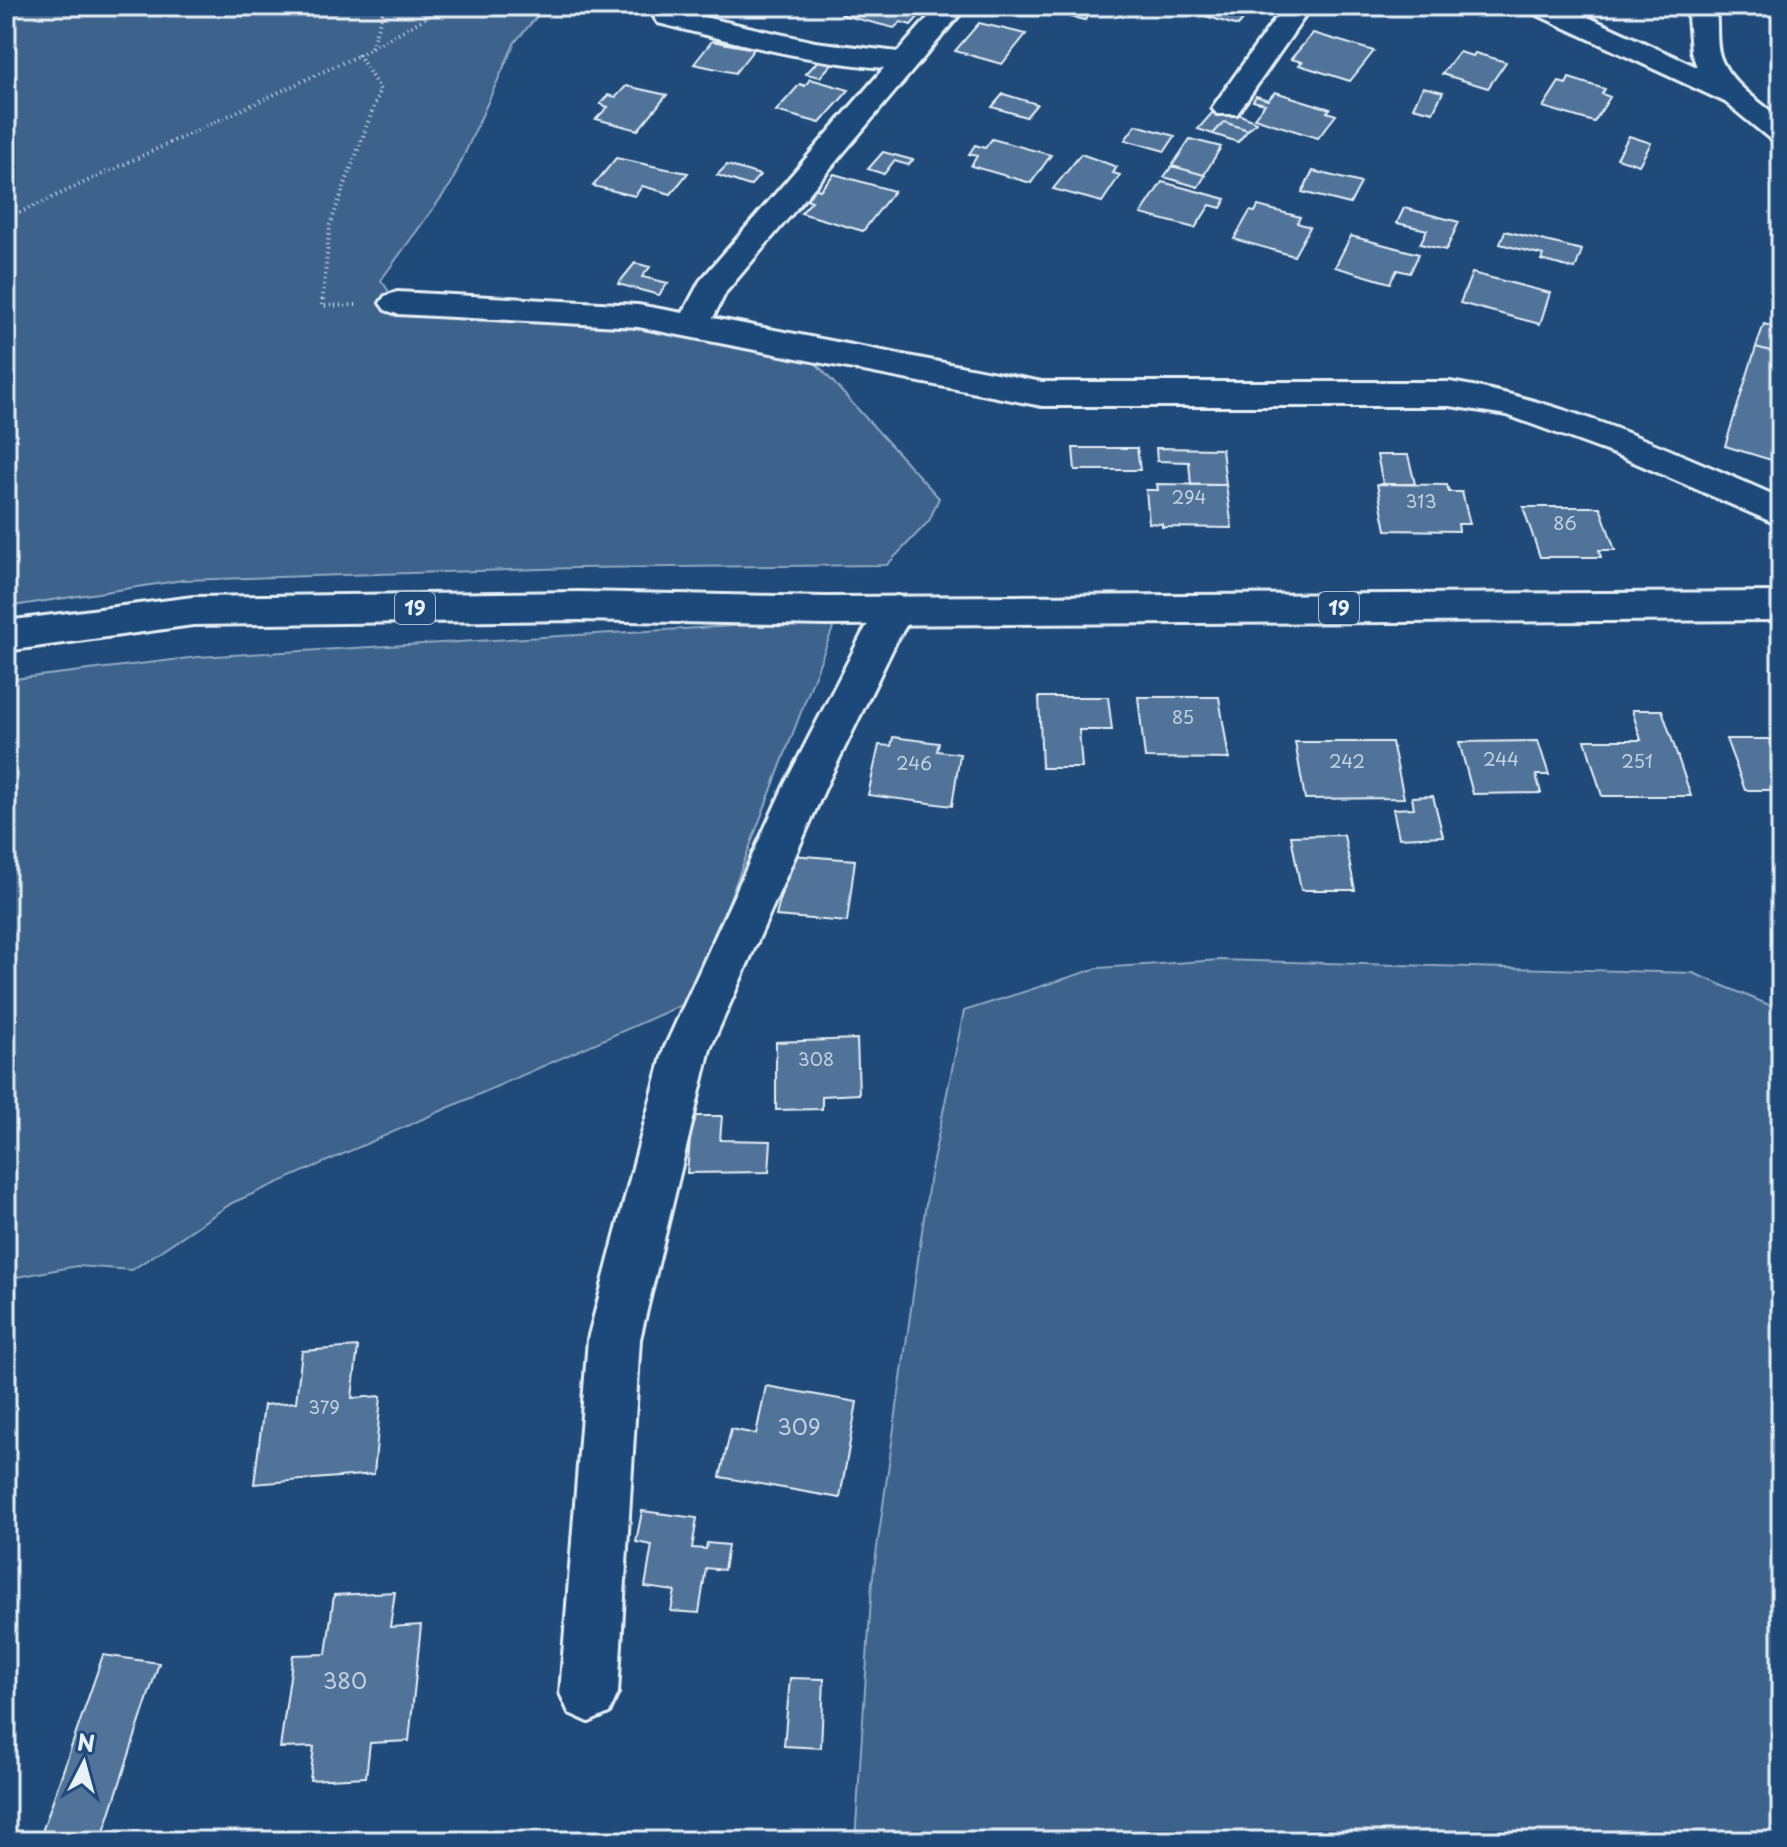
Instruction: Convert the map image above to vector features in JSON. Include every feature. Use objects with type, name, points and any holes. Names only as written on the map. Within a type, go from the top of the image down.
[{"type":"street","points":[[693,325],[712,288],[953,6]]},
{"type":"street","points":[[1227,108],[1298,6]]},
{"type":"street","points":[[1541,6],[1733,95],[1781,133]]},
{"type":"street","points":[[1701,6],[1707,25],[1705,56],[1733,95]]},
{"type":"street","points":[[668,17],[765,42],[870,59],[905,61]]},
{"type":"street","points":[[397,303],[638,316],[1042,394],[1450,394],[1512,404],[1635,448],[1781,513]]},
{"type":"street","name":"19","points":[[6,636],[193,611],[579,606],[897,610],[1781,606]]},
{"type":"street","points":[[589,1693],[614,1339],[687,1049],[806,784],[881,634],[897,610]]},
{"type":"path","points":[[371,48],[385,6]]},
{"type":"path","points":[[6,219],[359,55],[447,6]]},
{"type":"path","points":[[359,55],[380,90],[330,225],[322,306],[397,303]]},
{"type":"shaded area","points":[[6,6],[546,6],[515,42],[451,184],[381,280],[402,310],[597,316],[812,359],[939,498],[929,521],[887,565],[575,568],[183,580],[6,607]]},
{"type":"shaded area","points":[[836,620],[691,1001],[232,1203],[132,1270],[77,1266],[6,1279],[6,680],[198,657]]},
{"type":"shaded area","points":[[1220,960],[1693,973],[1781,1010],[1781,1841],[855,1841],[872,1583],[930,1175],[964,1011],[1098,968]]},
{"type":"building","points":[[850,6],[916,6],[910,13],[920,15],[911,25],[901,22],[894,28],[842,15]]},
{"type":"building","points":[[1064,6],[1094,6],[1085,20],[1058,14]]},
{"type":"building","points":[[1199,6],[1255,6],[1238,26],[1193,12]]},
{"type":"building","points":[[979,23],[1026,34],[1002,64],[955,51]]},
{"type":"building","points":[[1313,33],[1374,51],[1350,81],[1299,65],[1302,62],[1291,59]]},
{"type":"building","points":[[712,41],[754,49],[735,73],[694,64]]},
{"type":"building","points":[[1459,52],[1506,62],[1488,88],[1442,74]]},
{"type":"building","points":[[824,54],[838,57],[820,77],[806,74]]},
{"type":"building","points":[[1569,78],[1605,89],[1602,94],[1610,97],[1594,122],[1543,107],[1559,82],[1566,84]]},
{"type":"building","points":[[810,79],[849,90],[820,123],[776,111],[800,84],[805,86]]},
{"type":"building","points":[[626,86],[667,95],[638,130],[596,119],[608,107],[600,104],[608,95],[616,97]]},
{"type":"building","points":[[1423,87],[1443,92],[1433,112],[1413,107]]},
{"type":"building","points":[[1275,92],[1330,109],[1327,112],[1336,115],[1318,138],[1254,118],[1265,104],[1253,101],[1256,96],[1268,100]]},
{"type":"building","points":[[1003,94],[1037,104],[1026,117],[992,107]]},
{"type":"building","points":[[1234,112],[1256,122],[1248,130],[1224,122],[1213,134],[1198,129],[1212,113]]},
{"type":"building","points":[[1224,122],[1248,130],[1238,142],[1213,134]]},
{"type":"building","points":[[1136,125],[1175,136],[1165,151],[1125,140]]},
{"type":"building","points":[[1629,136],[1651,143],[1639,165],[1617,158]]},
{"type":"building","points":[[992,139],[1051,155],[1031,183],[971,166],[977,156],[969,154],[975,145],[985,148]]},
{"type":"building","points":[[1190,139],[1221,147],[1204,175],[1172,166]]},
{"type":"building","points":[[883,152],[913,160],[908,165],[894,161],[884,174],[868,169]]},
{"type":"building","points":[[1081,154],[1117,167],[1113,173],[1120,175],[1102,202],[1053,189]]},
{"type":"building","points":[[616,158],[688,173],[671,194],[642,186],[635,196],[593,186]]},
{"type":"building","points":[[727,165],[760,175],[750,186],[717,175]]},
{"type":"building","points":[[1172,166],[1205,176],[1198,187],[1164,177]]},
{"type":"building","points":[[1313,171],[1361,183],[1350,204],[1302,192]]},
{"type":"building","points":[[834,174],[894,191],[863,231],[801,213],[812,201],[805,199],[813,188],[820,190]]},
{"type":"building","points":[[1162,182],[1226,199],[1221,208],[1210,205],[1195,228],[1141,214]]},
{"type":"building","points":[[1258,206],[1300,217],[1297,223],[1310,227],[1294,256],[1234,239],[1250,211],[1255,212]]},
{"type":"building","points":[[1404,208],[1459,222],[1446,250],[1420,244],[1427,230],[1397,223]]},
{"type":"building","points":[[1505,231],[1582,250],[1575,269],[1541,260],[1543,255],[1500,244]]},
{"type":"building","points":[[1351,236],[1419,254],[1410,273],[1397,270],[1390,283],[1335,267]]},
{"type":"building","points":[[635,263],[650,267],[642,277],[668,283],[659,295],[618,284]]},
{"type":"building","points":[[1472,273],[1550,293],[1540,324],[1460,303]]},
{"type":"building","points":[[1764,324],[1781,329],[1781,354],[1756,347]]},
{"type":"building","points":[[1756,347],[1781,354],[1781,463],[1725,446]]},
{"type":"building","points":[[1073,448],[1137,448],[1140,470],[1075,470]]},
{"type":"building","points":[[1156,448],[1222,449],[1226,485],[1191,485],[1189,462],[1157,461]]},
{"type":"building","points":[[1377,455],[1408,455],[1415,484],[1383,484]]},
{"type":"building","points":[[1157,484],[1226,485],[1232,528],[1162,527],[1162,524],[1149,523],[1146,490],[1158,490]]},
{"type":"building","points":[[1377,484],[1447,485],[1449,492],[1462,492],[1470,524],[1458,524],[1459,531],[1386,530]]},
{"type":"building","points":[[1523,507],[1600,507],[1615,550],[1599,550],[1601,557],[1540,557]]},
{"type":"building","points":[[1039,697],[1108,697],[1112,730],[1079,730],[1082,768],[1042,768]]},
{"type":"building","points":[[1138,697],[1219,697],[1229,759],[1145,758]]},
{"type":"building","points":[[1632,710],[1662,710],[1691,796],[1602,796],[1585,740],[1641,740]]},
{"type":"building","points":[[893,737],[939,743],[937,751],[960,754],[952,806],[868,795],[879,745],[891,746]]},
{"type":"building","points":[[1726,739],[1781,739],[1781,790],[1745,790]]},
{"type":"building","points":[[1538,741],[1549,775],[1536,775],[1541,793],[1473,794],[1459,742]]},
{"type":"building","points":[[1295,742],[1392,742],[1404,798],[1305,799]]},
{"type":"building","points":[[1433,796],[1443,836],[1399,838],[1393,809],[1414,808],[1412,797]]},
{"type":"building","points":[[1344,835],[1355,890],[1301,890],[1291,836]]},
{"type":"building","points":[[791,855],[855,860],[847,922],[776,916]]},
{"type":"building","points":[[857,1039],[859,1094],[822,1096],[822,1109],[776,1110],[776,1042]]},
{"type":"building","points":[[692,1116],[722,1116],[720,1140],[771,1141],[769,1172],[687,1173]]},
{"type":"building","points":[[358,1347],[352,1398],[381,1396],[374,1474],[254,1484],[264,1405],[296,1402],[302,1351]]},
{"type":"building","points":[[766,1386],[857,1402],[840,1498],[720,1477],[731,1429],[756,1434]]},
{"type":"building","points":[[642,1511],[697,1518],[692,1548],[706,1549],[707,1543],[728,1545],[724,1570],[706,1568],[699,1613],[671,1611],[675,1591],[645,1587],[652,1545],[636,1542]]},
{"type":"building","points":[[395,1592],[390,1627],[421,1625],[409,1741],[370,1743],[366,1777],[310,1780],[314,1747],[280,1748],[293,1655],[326,1654],[334,1595]]},
{"type":"building","points":[[103,1655],[159,1663],[102,1838],[42,1832]]},
{"type":"building","points":[[790,1678],[824,1679],[821,1748],[784,1746]]}]
